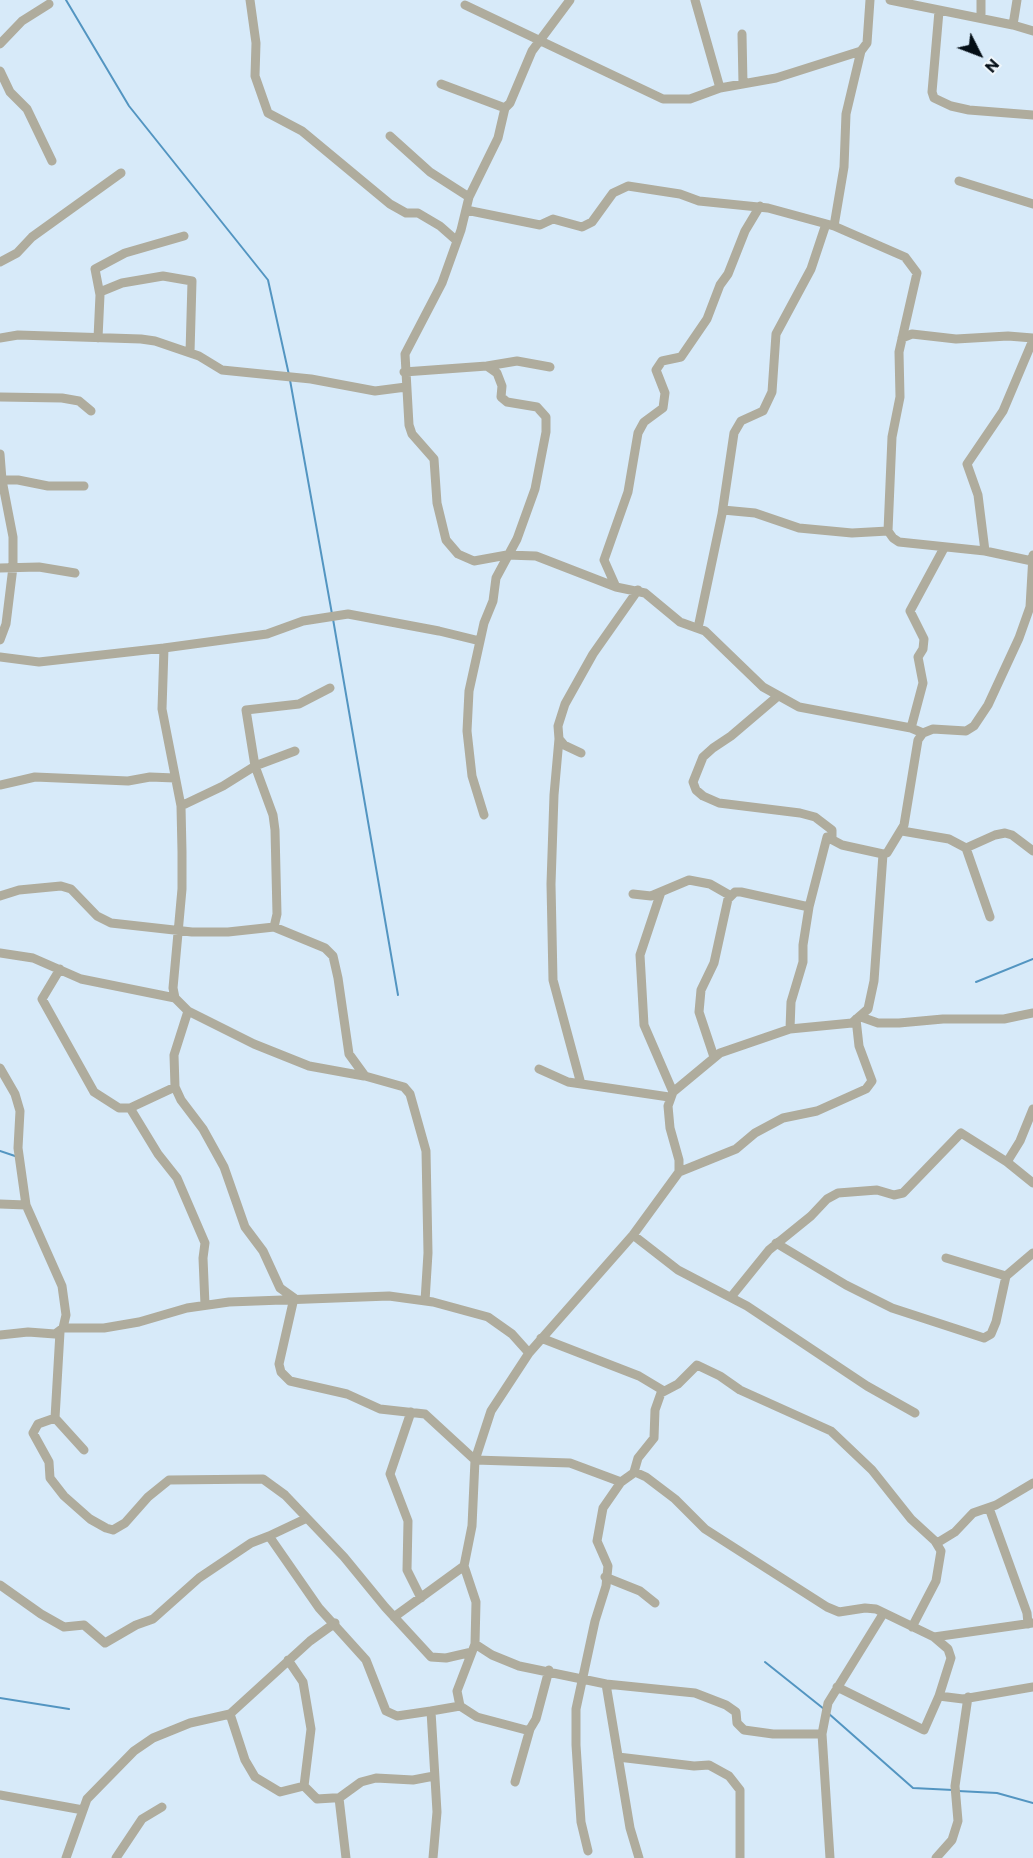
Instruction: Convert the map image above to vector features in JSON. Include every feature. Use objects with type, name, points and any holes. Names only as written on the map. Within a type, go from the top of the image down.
[{"type":"street","points":[[250,0],[256,43],[255,76],[268,113],[302,132],[390,204],[406,213],[418,213],[440,226],[457,241]]},
{"type":"street","points":[[570,0],[539,41],[505,108],[498,138],[469,197],[442,283],[409,342],[404,372],[410,400],[409,425],[412,434],[434,459],[437,469],[437,502],[446,540],[458,554],[474,561],[507,555],[536,556],[616,587],[638,590],[645,593],[680,622],[698,628],[711,637],[751,677],[778,696],[799,707],[911,728],[923,733]]},
{"type":"street","points":[[695,0],[720,87]]},
{"type":"street","points":[[698,628],[723,510],[734,433],[741,421],[763,411],[772,392],[776,334],[811,269],[830,225],[844,167],[846,114],[861,51],[867,43],[870,0]]},
{"type":"street","points":[[890,0],[1033,31]]},
{"type":"street","points":[[981,0],[981,18]]},
{"type":"street","points":[[1013,26],[1017,0]]},
{"type":"street","points":[[0,44],[22,21],[49,4]]},
{"type":"street","points":[[465,5],[663,99],[690,99],[720,87],[776,78],[861,51]]},
{"type":"street","points":[[939,11],[932,92],[934,98],[951,106],[969,110],[1033,116]]},
{"type":"street","points":[[742,34],[743,84]]},
{"type":"street","points":[[0,71],[10,92],[27,109],[52,161]]},
{"type":"street","points":[[441,84],[505,108]]},
{"type":"street","points":[[390,136],[430,172],[469,197]]},
{"type":"street","points":[[0,261],[17,253],[32,237],[121,173]]},
{"type":"street","points":[[959,181],[1033,204]]},
{"type":"street","points":[[466,210],[540,225],[553,219],[582,227],[592,222],[614,193],[628,186],[680,194],[699,201],[760,206],[830,225],[895,252],[916,267],[918,273],[902,338],[897,387],[900,397],[891,437],[888,531],[892,538],[899,542],[1032,558],[1033,586],[1030,607],[1019,638],[988,705],[974,726],[955,732],[933,729],[923,733],[918,740],[902,831],[883,854],[874,981],[868,1009],[859,1018],[838,1026],[790,1029],[714,1057],[671,1094],[581,1084],[551,1076],[539,1069]]},
{"type":"street","points":[[616,587],[604,560],[628,492],[638,433],[644,423],[663,408],[665,400],[656,370],[662,361],[681,357],[707,318],[745,231],[760,206]]},
{"type":"street","points":[[98,338],[100,292],[94,269],[125,253],[184,236]]},
{"type":"street","points":[[100,292],[122,283],[163,276],[192,281],[190,353]]},
{"type":"street","points":[[902,338],[912,334],[956,339],[1008,336],[1033,339],[1003,411],[967,464],[978,495],[985,551]]},
{"type":"street","points":[[0,339],[18,335],[155,341],[190,353],[222,370],[311,379],[375,391],[406,387]]},
{"type":"street","points":[[404,372],[487,366],[517,361],[550,367]]},
{"type":"street","points":[[484,815],[472,776],[467,731],[470,690],[480,641],[493,601],[496,578],[517,539],[535,489],[546,432],[546,417],[537,407],[507,402],[501,397],[502,386],[497,373],[487,366]]},
{"type":"street","points":[[0,397],[62,398],[79,401],[92,411]]},
{"type":"street","points":[[0,453],[1,480],[13,537],[13,567],[6,624],[0,640]]},
{"type":"street","points":[[1,480],[18,480],[48,486],[84,486]]},
{"type":"street","points":[[723,510],[755,513],[799,528],[852,533],[888,531]]},
{"type":"street","points":[[911,728],[923,682],[918,657],[923,649],[924,639],[910,611],[944,548]]},
{"type":"street","points":[[0,568],[39,567],[75,573]]},
{"type":"street","points":[[581,1084],[553,980],[551,884],[558,726],[572,688],[638,590]]},
{"type":"street","points":[[0,657],[39,662],[164,648],[267,634],[303,621],[348,614],[480,641]]},
{"type":"street","points":[[164,648],[162,710],[181,806],[182,889],[173,988],[175,998]]},
{"type":"street","points":[[274,927],[277,914],[274,822],[255,766],[246,710],[298,704],[330,688]]},
{"type":"street","points":[[778,696],[703,757],[695,774],[694,787],[702,796],[719,803],[814,817],[832,830],[832,837],[826,837]]},
{"type":"street","points":[[559,739],[564,745],[581,753]]},
{"type":"street","points":[[181,806],[223,786],[255,766],[295,751]]},
{"type":"street","points":[[0,785],[35,777],[128,781],[150,777],[175,778]]},
{"type":"street","points":[[902,831],[949,839],[966,848],[990,917]]},
{"type":"street","points":[[966,848],[994,835],[1005,833],[1012,835],[1033,851]]},
{"type":"street","points":[[826,837],[850,848],[883,854]]},
{"type":"street","points":[[790,1029],[791,1002],[803,962],[803,945],[826,837]]},
{"type":"street","points":[[633,894],[651,896],[689,880],[710,884],[731,896]]},
{"type":"street","points":[[0,896],[19,890],[62,886],[71,889],[97,916],[111,923],[228,932],[274,927],[325,948],[333,956],[349,1054],[365,1076]]},
{"type":"street","points":[[661,892],[640,955],[644,1025],[671,1094],[670,1128],[679,1160],[679,1172]]},
{"type":"street","points":[[731,896],[741,892],[810,907]]},
{"type":"street","points":[[714,1057],[699,1012],[701,990],[714,963],[731,896]]},
{"type":"street","points":[[0,953],[33,958],[81,979],[175,998],[188,1011],[254,1044],[309,1066],[365,1076],[404,1087],[410,1094],[426,1151],[428,1253],[424,1301]]},
{"type":"street","points":[[60,969],[56,979],[43,994],[44,1004],[94,1092],[119,1108],[130,1108],[175,1087]]},
{"type":"street","points":[[188,1011],[174,1055],[175,1087],[181,1100],[203,1129],[224,1167],[245,1227],[263,1251],[280,1288],[294,1298]]},
{"type":"street","points":[[859,1018],[878,1023],[899,1023],[943,1019],[1004,1019],[1033,1013]]},
{"type":"street","points":[[460,1706],[457,1691],[473,1648],[476,1602],[464,1566],[472,1526],[475,1460],[491,1411],[529,1353],[633,1236],[679,1172],[736,1149],[755,1133],[783,1118],[817,1111],[866,1089],[872,1081],[859,1046],[859,1018]]},
{"type":"street","points":[[0,1068],[15,1094],[20,1112],[18,1149],[26,1205],[62,1286],[66,1315],[62,1330],[55,1418],[84,1450]]},
{"type":"street","points":[[130,1108],[158,1154],[177,1178],[205,1243],[202,1258],[205,1305]]},
{"type":"street","points":[[1007,1162],[1020,1141],[1033,1109]]},
{"type":"street","points":[[731,1297],[776,1243],[811,1216],[827,1199],[838,1193],[877,1190],[894,1195],[903,1193],[961,1133],[1007,1162],[1033,1183]]},
{"type":"street","points":[[0,1204],[26,1205]]},
{"type":"street","points":[[633,1236],[678,1270],[731,1297],[867,1386],[915,1413]]},
{"type":"street","points":[[776,1243],[846,1285],[892,1308],[984,1338],[991,1334],[996,1322],[1006,1276],[1033,1252]]},
{"type":"street","points":[[946,1258],[1006,1276]]},
{"type":"street","points":[[0,1335],[104,1328],[205,1305],[294,1298],[389,1296],[424,1301],[488,1317],[512,1334],[529,1353]]},
{"type":"street","points":[[294,1298],[279,1364],[281,1372],[290,1381],[347,1394],[380,1409],[425,1414],[475,1460],[570,1463],[621,1482]]},
{"type":"street","points":[[541,1338],[639,1376],[664,1391]]},
{"type":"street","points":[[588,1851],[581,1822],[576,1709],[602,1593],[606,1586],[608,1566],[597,1541],[603,1508],[621,1482],[634,1472],[638,1458],[654,1438],[655,1410],[664,1391],[678,1384],[698,1365],[720,1376],[740,1390],[831,1431],[872,1470],[911,1519],[938,1543],[942,1556],[936,1581],[912,1627]]},
{"type":"street","points":[[411,1412],[390,1474],[408,1521],[407,1570],[421,1598]]},
{"type":"street","points":[[55,1418],[38,1424],[33,1433],[49,1462],[50,1478],[64,1496],[90,1519],[106,1528],[113,1530],[125,1523],[148,1497],[169,1480],[263,1479],[285,1495],[305,1519],[344,1557],[393,1617],[431,1657],[446,1658],[473,1648],[519,1666],[549,1670],[606,1684],[695,1693],[726,1705],[736,1712],[737,1723],[744,1730],[773,1734],[822,1734]]},
{"type":"street","points":[[634,1472],[646,1477],[675,1499],[705,1529],[827,1606],[839,1612],[865,1608],[883,1614],[934,1637],[948,1649],[951,1658],[939,1696],[924,1730],[837,1687]]},
{"type":"street","points":[[938,1543],[955,1532],[974,1513],[989,1508],[1033,1483]]},
{"type":"street","points":[[934,1637],[1030,1624],[989,1508]]},
{"type":"street","points":[[0,1585],[48,1619],[64,1627],[84,1625],[105,1643],[136,1625],[153,1619],[199,1578],[251,1542],[305,1519]]},
{"type":"street","points":[[269,1536],[319,1608],[335,1623],[366,1660],[386,1711],[397,1716],[460,1706],[477,1717],[530,1729]]},
{"type":"street","points":[[393,1617],[464,1566]]},
{"type":"street","points":[[606,1577],[640,1591],[655,1603]]},
{"type":"street","points":[[830,1858],[822,1734],[825,1716],[828,1703],[837,1687],[883,1614]]},
{"type":"street","points":[[66,1858],[87,1799],[97,1786],[134,1751],[153,1738],[190,1723],[230,1714],[288,1660],[335,1623]]},
{"type":"street","points":[[288,1660],[303,1682],[309,1711],[311,1729],[304,1786]]},
{"type":"street","points":[[515,1782],[549,1670]]},
{"type":"street","points":[[606,1684],[630,1828],[639,1858]]},
{"type":"street","points":[[939,1696],[959,1699],[1033,1687]]},
{"type":"street","points":[[936,1858],[952,1840],[958,1821],[956,1790],[968,1697]]},
{"type":"street","points":[[431,1711],[437,1812],[432,1858]]},
{"type":"street","points":[[230,1714],[245,1760],[255,1777],[280,1792],[304,1786]]},
{"type":"street","points":[[618,1757],[694,1766],[709,1764],[729,1776],[740,1790],[740,1858]]},
{"type":"street","points":[[304,1786],[317,1799],[339,1798],[355,1785],[376,1778],[413,1780],[434,1776]]},
{"type":"street","points":[[0,1795],[83,1810]]},
{"type":"street","points":[[339,1798],[346,1858]]},
{"type":"street","points":[[116,1858],[141,1819],[162,1807]]},
{"type":"waterway","points":[[66,0],[129,106],[268,280],[289,375]]},
{"type":"waterway","points":[[290,380],[332,614]]},
{"type":"waterway","points":[[333,619],[398,995]]},
{"type":"waterway","points":[[976,982],[1033,959]]},
{"type":"waterway","points":[[0,1151],[15,1156]]},
{"type":"waterway","points":[[765,1662],[824,1709]]},
{"type":"waterway","points":[[0,1698],[69,1709]]},
{"type":"waterway","points":[[828,1713],[913,1788],[953,1790]]},
{"type":"waterway","points":[[958,1791],[997,1793],[1033,1803]]}]
